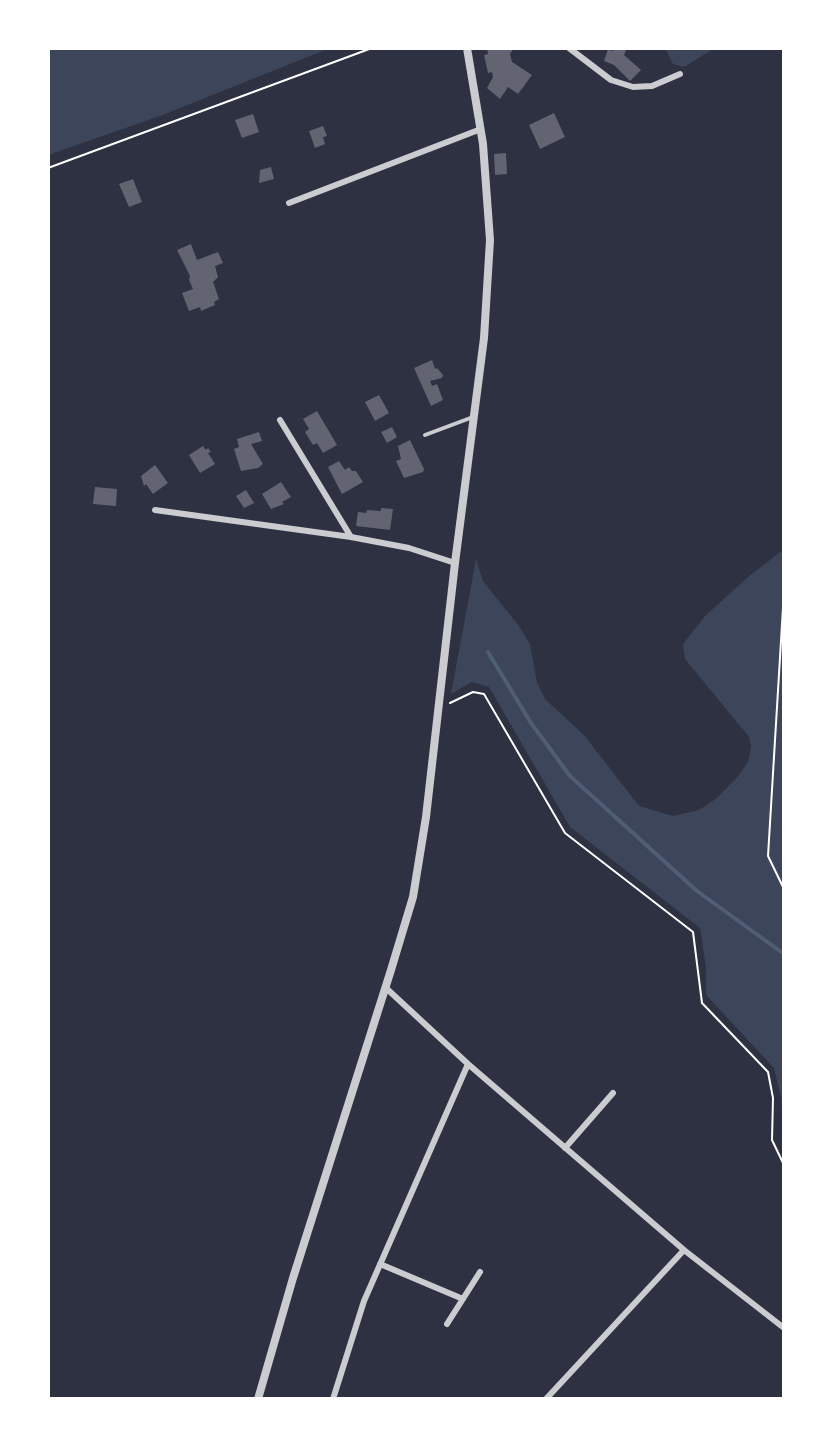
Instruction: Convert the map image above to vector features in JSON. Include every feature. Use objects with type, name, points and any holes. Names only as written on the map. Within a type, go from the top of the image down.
[{"type":"street","points":[[258,1399],[292,1278],[386,988],[412,897],[426,817],[454,562],[484,338],[490,240],[481,129],[467,48]]},
{"type":"street","points":[[569,48],[611,81],[633,87],[652,86],[680,74]]},
{"type":"street","points":[[289,203],[481,129]]},
{"type":"street","points":[[280,420],[351,537]]},
{"type":"street","points":[[155,510],[351,537],[409,548],[454,562]]},
{"type":"street","points":[[386,988],[468,1064],[684,1250],[784,1328]]},
{"type":"street","points":[[333,1399],[364,1301],[468,1064]]},
{"type":"street","points":[[565,1148],[613,1093]]},
{"type":"street","points":[[546,1399],[684,1250]]},
{"type":"street","points":[[380,1264],[463,1299]]},
{"type":"street","points":[[447,1324],[480,1272]]},
{"type":"lane","points":[[425,435],[456,421],[473,417]]},
{"type":"path","points":[[48,168],[372,48]]},
{"type":"path","points":[[784,591],[768,856],[784,889]]},
{"type":"path","points":[[439,708],[473,692],[484,694],[564,832],[693,932],[702,1003],[768,1072],[773,1098],[772,1140],[784,1165]]},
{"type":"shaded area","points":[[48,48],[330,48],[160,116],[48,155]]},
{"type":"shaded area","points":[[665,48],[715,48],[684,67],[673,64]]},
{"type":"shaded area","points":[[784,549],[784,1148],[781,1097],[774,1068],[706,995],[706,968],[700,928],[570,827],[489,687],[472,682],[451,694],[476,559],[483,581],[519,626],[530,644],[537,683],[545,699],[584,735],[639,806],[673,816],[699,810],[717,798],[738,776],[748,762],[751,746],[749,737],[685,659],[683,644],[705,616],[748,577]]},
{"type":"building","points":[[487,48],[514,48],[510,54],[512,62],[532,75],[518,94],[508,87],[500,99],[487,88],[493,77],[492,72],[488,73],[484,55],[488,54]]},
{"type":"building","points":[[614,48],[627,48],[624,55],[641,70],[630,81],[614,65],[604,61],[608,49],[613,51]]},
{"type":"building","points":[[554,113],[565,137],[540,149],[529,125]]},
{"type":"building","points":[[253,114],[259,132],[242,138],[235,120]]},
{"type":"building","points":[[323,126],[327,136],[323,137],[325,144],[315,148],[309,131]]},
{"type":"building","points":[[506,153],[507,174],[495,175],[494,154]]},
{"type":"building","points":[[271,167],[274,179],[259,183],[260,170]]},
{"type":"building","points":[[133,179],[142,202],[129,207],[119,184]]},
{"type":"building","points":[[191,244],[197,260],[218,252],[223,263],[215,266],[218,277],[213,282],[219,299],[214,302],[215,305],[201,311],[200,307],[189,311],[182,293],[193,289],[189,280],[190,276],[177,250]]},
{"type":"building","points":[[432,360],[435,369],[437,368],[443,375],[442,378],[430,381],[432,386],[437,384],[443,400],[431,406],[414,368]]},
{"type":"building","points":[[379,395],[389,413],[375,421],[365,402]]},
{"type":"building","points":[[317,411],[337,445],[323,453],[317,443],[313,445],[305,432],[309,429],[303,419]]},
{"type":"building","points":[[392,427],[397,437],[387,443],[381,432]]},
{"type":"building","points":[[259,432],[262,441],[251,444],[263,464],[258,468],[241,471],[234,449],[239,447],[237,439]]},
{"type":"building","points":[[410,440],[424,469],[423,472],[404,478],[396,461],[401,459],[398,446]]},
{"type":"building","points":[[203,446],[211,452],[208,453],[215,464],[200,473],[189,455]]},
{"type":"building","points":[[339,461],[345,470],[349,467],[352,471],[356,471],[363,482],[342,494],[328,467]]},
{"type":"building","points":[[155,465],[168,483],[153,494],[146,484],[144,486],[141,476]]},
{"type":"building","points":[[281,482],[291,497],[282,502],[284,504],[271,509],[262,494]]},
{"type":"building","points":[[95,487],[117,489],[116,506],[93,504]]},
{"type":"building","points":[[246,490],[254,503],[244,508],[236,496]]},
{"type":"building","points":[[381,508],[393,509],[390,530],[356,526],[358,512],[381,511]]},
{"type":"waterway","points":[[488,652],[531,723],[570,776],[697,891],[784,954]]}]
